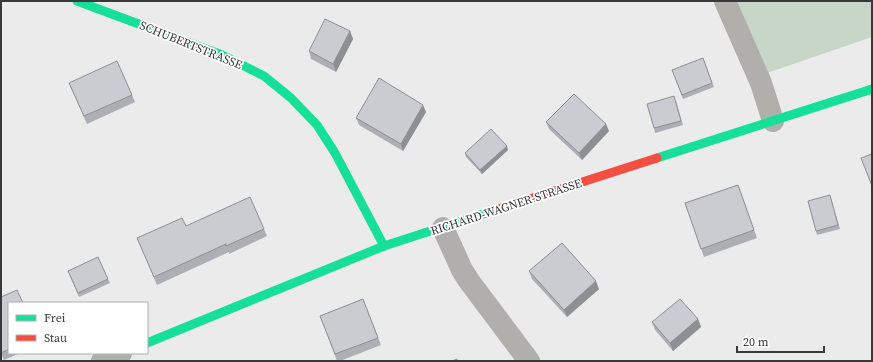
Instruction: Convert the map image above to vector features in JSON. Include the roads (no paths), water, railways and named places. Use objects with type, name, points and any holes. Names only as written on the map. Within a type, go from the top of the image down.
[{"type":"street","name":"SCHUBERTSTRASSE","points":[[77,1],[222,55],[264,76],[291,98],[317,125],[335,153],[384,246]]},
{"type":"street","points":[[725,1],[761,83],[773,121]]},
{"type":"street","name":"RICHARD-WAGNER-STRASSE","points":[[148,343],[384,246],[872,89]]},
{"type":"street","points":[[443,228],[462,270],[469,281],[529,361]]},
{"type":"street","points":[[102,361],[119,354]]}]
